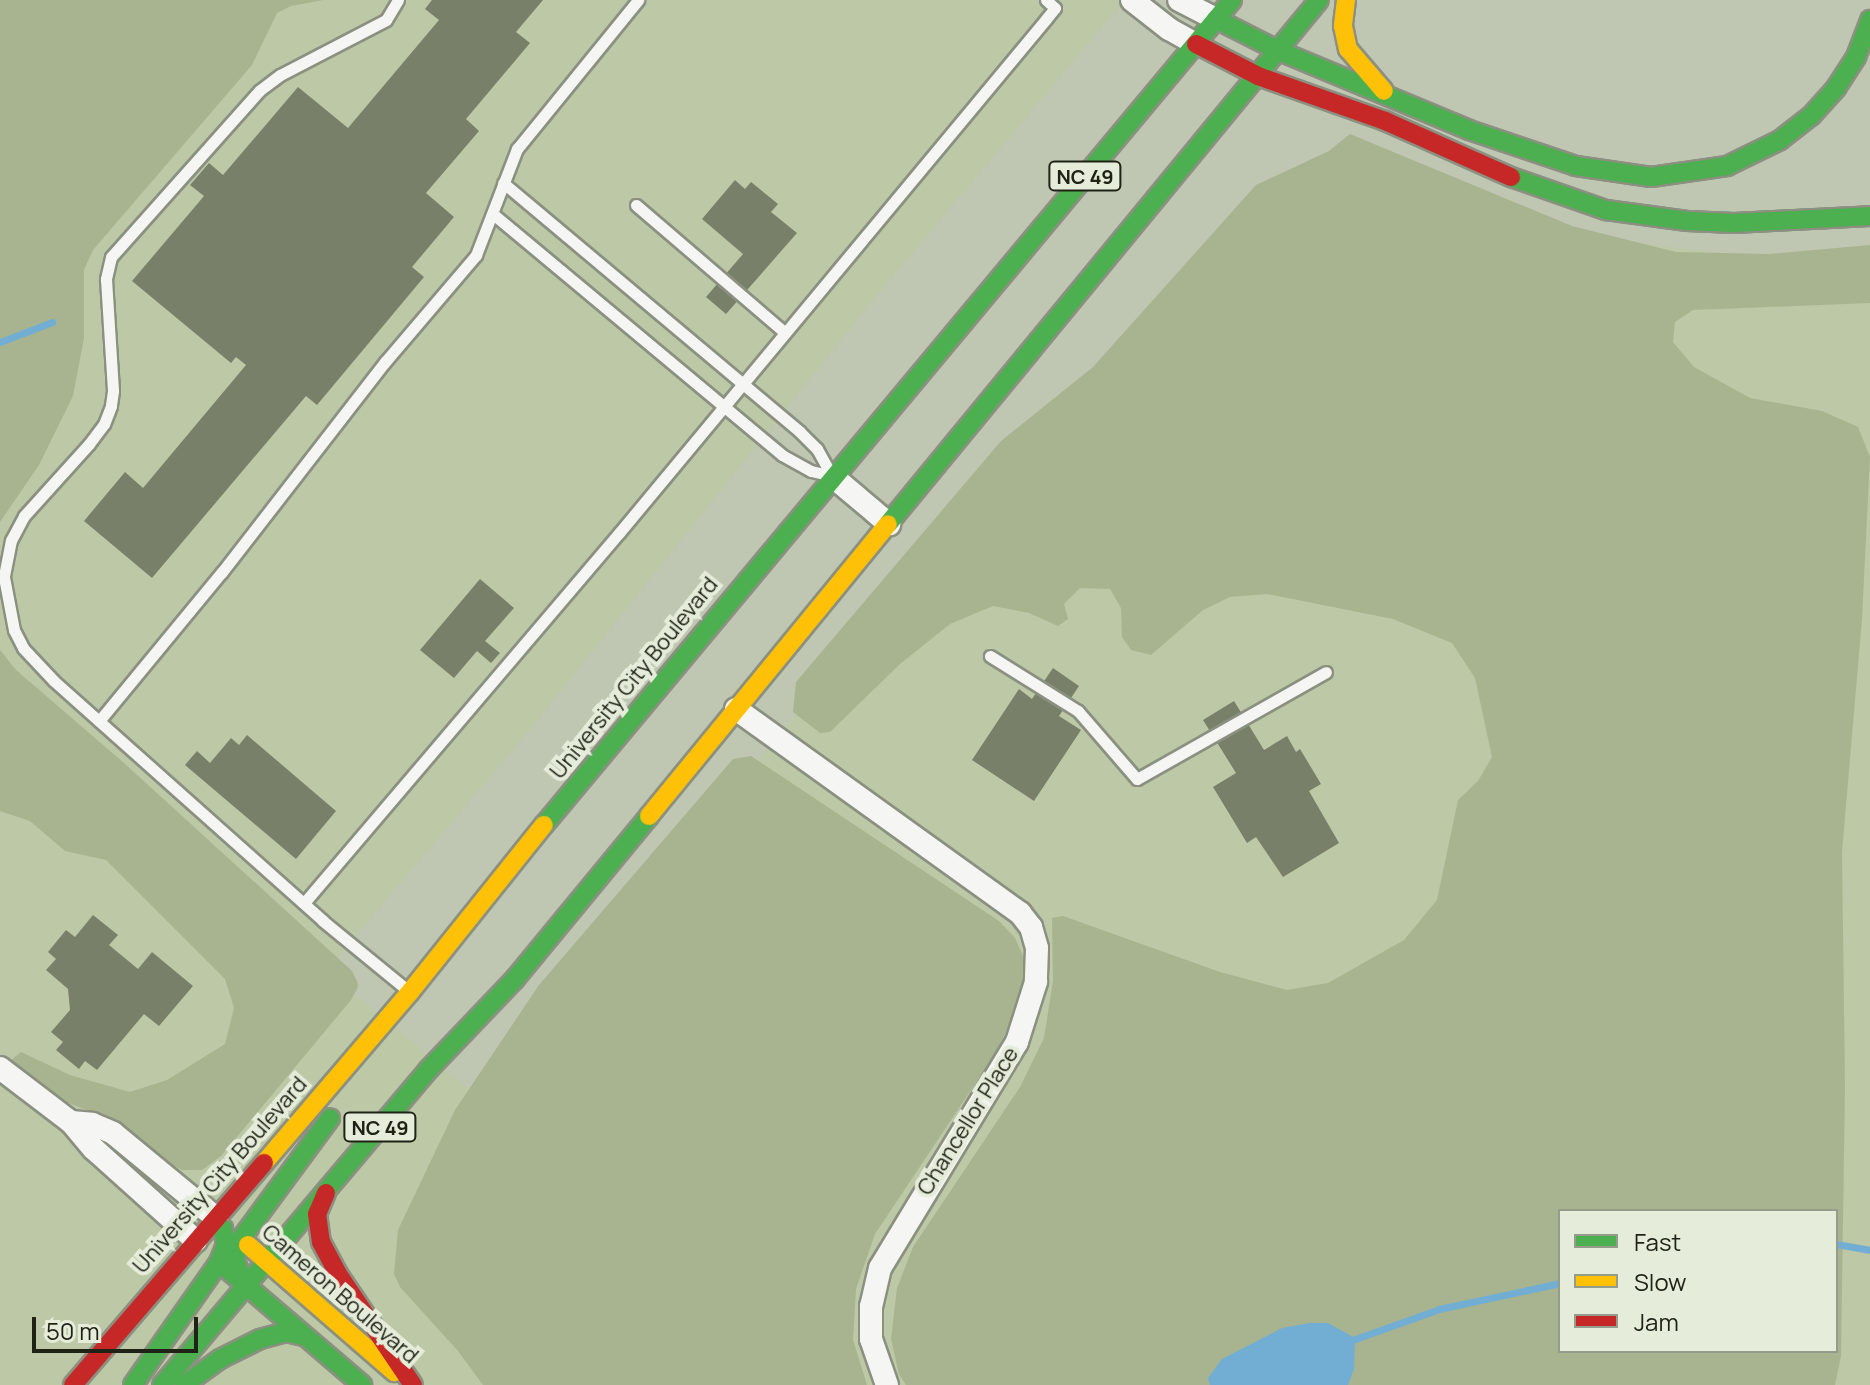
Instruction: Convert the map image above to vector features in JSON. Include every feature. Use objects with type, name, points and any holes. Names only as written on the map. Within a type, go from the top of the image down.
[{"type":"main road","name":"University City Boulevard","points":[[73,1385],[410,992],[620,729],[1232,0]]},
{"type":"main road","name":"NC 49","points":[[162,1385],[429,1069],[514,980],[1319,0]]},
{"type":"main road","points":[[1346,0],[1343,26],[1348,49],[1388,95]]},
{"type":"main road","points":[[1216,19],[1277,50],[1469,130],[1576,166],[1606,173],[1651,177],[1695,173],[1745,159],[1780,140],[1811,116],[1836,88],[1856,57],[1870,20]]},
{"type":"main road","points":[[1196,44],[1258,76],[1385,121],[1526,184],[1606,210],[1687,221],[1734,223],[1870,216]]},
{"type":"main road","points":[[246,1286],[235,1261],[241,1238],[381,1049],[410,992]]},
{"type":"main road","name":"NC 49","points":[[327,1191],[317,1214],[321,1242],[338,1274],[411,1385]]},
{"type":"main road","points":[[133,1385],[219,1262],[227,1239],[216,1218]]},
{"type":"main road","name":"Cameron Boulevard","points":[[216,1218],[411,1385]]},
{"type":"main road","points":[[196,1241],[362,1385]]},
{"type":"main road","points":[[184,1385],[220,1359],[260,1339],[286,1332],[304,1336]]},
{"type":"street","points":[[1132,0],[1169,29],[1196,44]]},
{"type":"street","points":[[1179,0],[1216,19]]},
{"type":"street","points":[[832,476],[889,524]]},
{"type":"street","name":"Chancellor Place","points":[[736,709],[1020,913],[1031,927],[1037,948],[1036,982],[1017,1042],[880,1268],[871,1306],[871,1339],[887,1385]]},
{"type":"street","points":[[0,1068],[71,1122],[94,1149],[196,1241]]},
{"type":"street","points":[[71,1122],[92,1124],[113,1133],[216,1218]]},
{"type":"lane","points":[[398,0],[386,20],[280,75],[259,91],[111,257],[106,279],[113,391],[111,406],[104,424],[89,444],[24,516],[11,540],[4,577],[8,614],[23,648],[99,721],[304,903],[410,992]]},
{"type":"lane","points":[[99,721],[222,572],[385,362],[476,255],[517,149],[638,0]]},
{"type":"lane","points":[[304,903],[1055,8],[1046,0]]},
{"type":"lane","points":[[503,183],[810,440],[832,476]]},
{"type":"lane","points":[[636,205],[784,332]]},
{"type":"lane","points":[[493,214],[796,464],[832,476]]},
{"type":"lane","points":[[990,656],[1078,711],[1137,779],[1326,672]]},
{"type":"shaded area","points":[[0,0],[1125,0],[869,305],[525,736],[326,971],[470,1090],[731,794],[852,647],[1268,194],[1870,273],[1870,1385],[0,1385]]},
{"type":"shaded area","points":[[0,0],[323,0],[291,6],[277,13],[252,65],[93,250],[84,270],[84,338],[73,396],[39,465],[0,522]]},
{"type":"shaded area","points":[[1350,134],[1572,226],[1676,252],[1769,254],[1870,245],[1870,303],[1693,310],[1675,322],[1673,342],[1694,367],[1750,398],[1822,411],[1858,427],[1870,457],[1862,619],[1842,852],[1845,1085],[1841,1356],[1835,1385],[906,1385],[899,1374],[891,1339],[897,1288],[913,1247],[1020,1087],[1044,1038],[1053,981],[1052,918],[1063,916],[1220,972],[1287,990],[1328,983],[1404,940],[1437,900],[1458,800],[1478,781],[1492,757],[1475,678],[1452,643],[1393,619],[1267,594],[1230,597],[1203,610],[1151,655],[1131,650],[1122,637],[1121,608],[1110,589],[1080,588],[1064,604],[1068,619],[1058,626],[1029,613],[993,606],[950,624],[900,664],[830,732],[820,733],[793,712],[796,682],[1001,441],[1093,367],[1256,185],[1329,151]]},
{"type":"shaded area","points":[[0,650],[16,670],[124,763],[352,971],[357,981],[358,987],[351,1000],[221,1156],[202,1170],[182,1170],[160,1159],[111,1120],[49,1095],[10,1061],[21,1052],[70,1075],[130,1092],[167,1080],[225,1044],[234,1008],[225,979],[106,860],[65,851],[30,821],[0,811]]},
{"type":"shaded area","points":[[751,756],[999,921],[1015,938],[1026,963],[1023,997],[995,1054],[875,1234],[856,1289],[853,1340],[867,1385],[483,1385],[458,1351],[400,1287],[394,1274],[398,1230],[455,1110],[539,985],[733,759]]},
{"type":"water","points":[[1328,1323],[1355,1338],[1354,1369],[1348,1385],[1210,1385],[1208,1378],[1222,1359],[1282,1328]]},
{"type":"building","points":[[432,0],[543,0],[516,32],[530,43],[466,119],[479,131],[426,193],[454,217],[412,267],[424,277],[317,405],[306,396],[152,578],[84,521],[125,472],[143,488],[246,365],[236,357],[231,363],[132,281],[204,196],[190,185],[209,163],[223,175],[298,87],[348,128],[439,20],[425,9]]},
{"type":"building","points":[[735,180],[745,189],[751,182],[778,204],[771,212],[797,233],[726,314],[706,297],[743,254],[702,219]]},
{"type":"building","points":[[480,579],[514,608],[485,641],[500,653],[491,663],[477,651],[454,678],[420,650]]},
{"type":"building","points":[[1053,668],[1079,686],[1059,716],[1081,730],[1034,801],[972,760],[1019,689],[1032,699]]},
{"type":"building","points":[[1234,701],[1264,750],[1287,736],[1296,752],[1300,749],[1321,784],[1309,791],[1339,843],[1283,877],[1256,837],[1247,843],[1213,787],[1236,773],[1203,720]]},
{"type":"building","points":[[247,735],[336,811],[296,859],[185,765],[197,751],[210,763],[231,738],[239,745]]},
{"type":"building","points":[[93,915],[118,935],[109,945],[138,969],[152,952],[193,986],[159,1026],[144,1014],[97,1070],[85,1061],[79,1069],[56,1050],[63,1042],[51,1032],[70,1010],[68,989],[46,970],[56,959],[48,952],[66,930],[75,937]]},
{"type":"waterway","points":[[0,342],[52,322]]},
{"type":"waterway","points":[[1838,1244],[1870,1250]]},
{"type":"waterway","points":[[1347,1342],[1439,1309],[1558,1283]]},
{"type":"traffic: fast","points":[[544,825],[1232,0]]},
{"type":"traffic: fast","points":[[888,524],[1319,0]]},
{"type":"traffic: fast","points":[[1216,19],[1277,50],[1469,130],[1576,166],[1651,177],[1727,166],[1780,140],[1811,116],[1836,88],[1856,57],[1870,20]]},
{"type":"traffic: fast","points":[[1511,177],[1606,210],[1687,221],[1734,223],[1870,216]]},
{"type":"traffic: fast","points":[[162,1385],[429,1069],[514,980],[649,816]]},
{"type":"traffic: fast","points":[[246,1286],[235,1261],[238,1243],[330,1118]]},
{"type":"traffic: fast","points":[[133,1385],[219,1262],[226,1245],[223,1228]]},
{"type":"traffic: fast","points":[[228,1270],[362,1385]]},
{"type":"traffic: fast","points":[[184,1385],[220,1359],[260,1339],[286,1332],[304,1336]]},
{"type":"traffic: slow","points":[[1346,0],[1343,26],[1348,49],[1384,91]]},
{"type":"traffic: slow","points":[[649,816],[888,524]]},
{"type":"traffic: slow","points":[[264,1163],[410,992],[544,825]]},
{"type":"traffic: slow","points":[[248,1245],[394,1372]]},
{"type":"traffic: jam","points":[[1196,44],[1258,76],[1385,121],[1511,177]]},
{"type":"traffic: jam","points":[[73,1385],[264,1163]]},
{"type":"traffic: jam","points":[[326,1193],[317,1214],[321,1242],[338,1274],[413,1385]]}]
